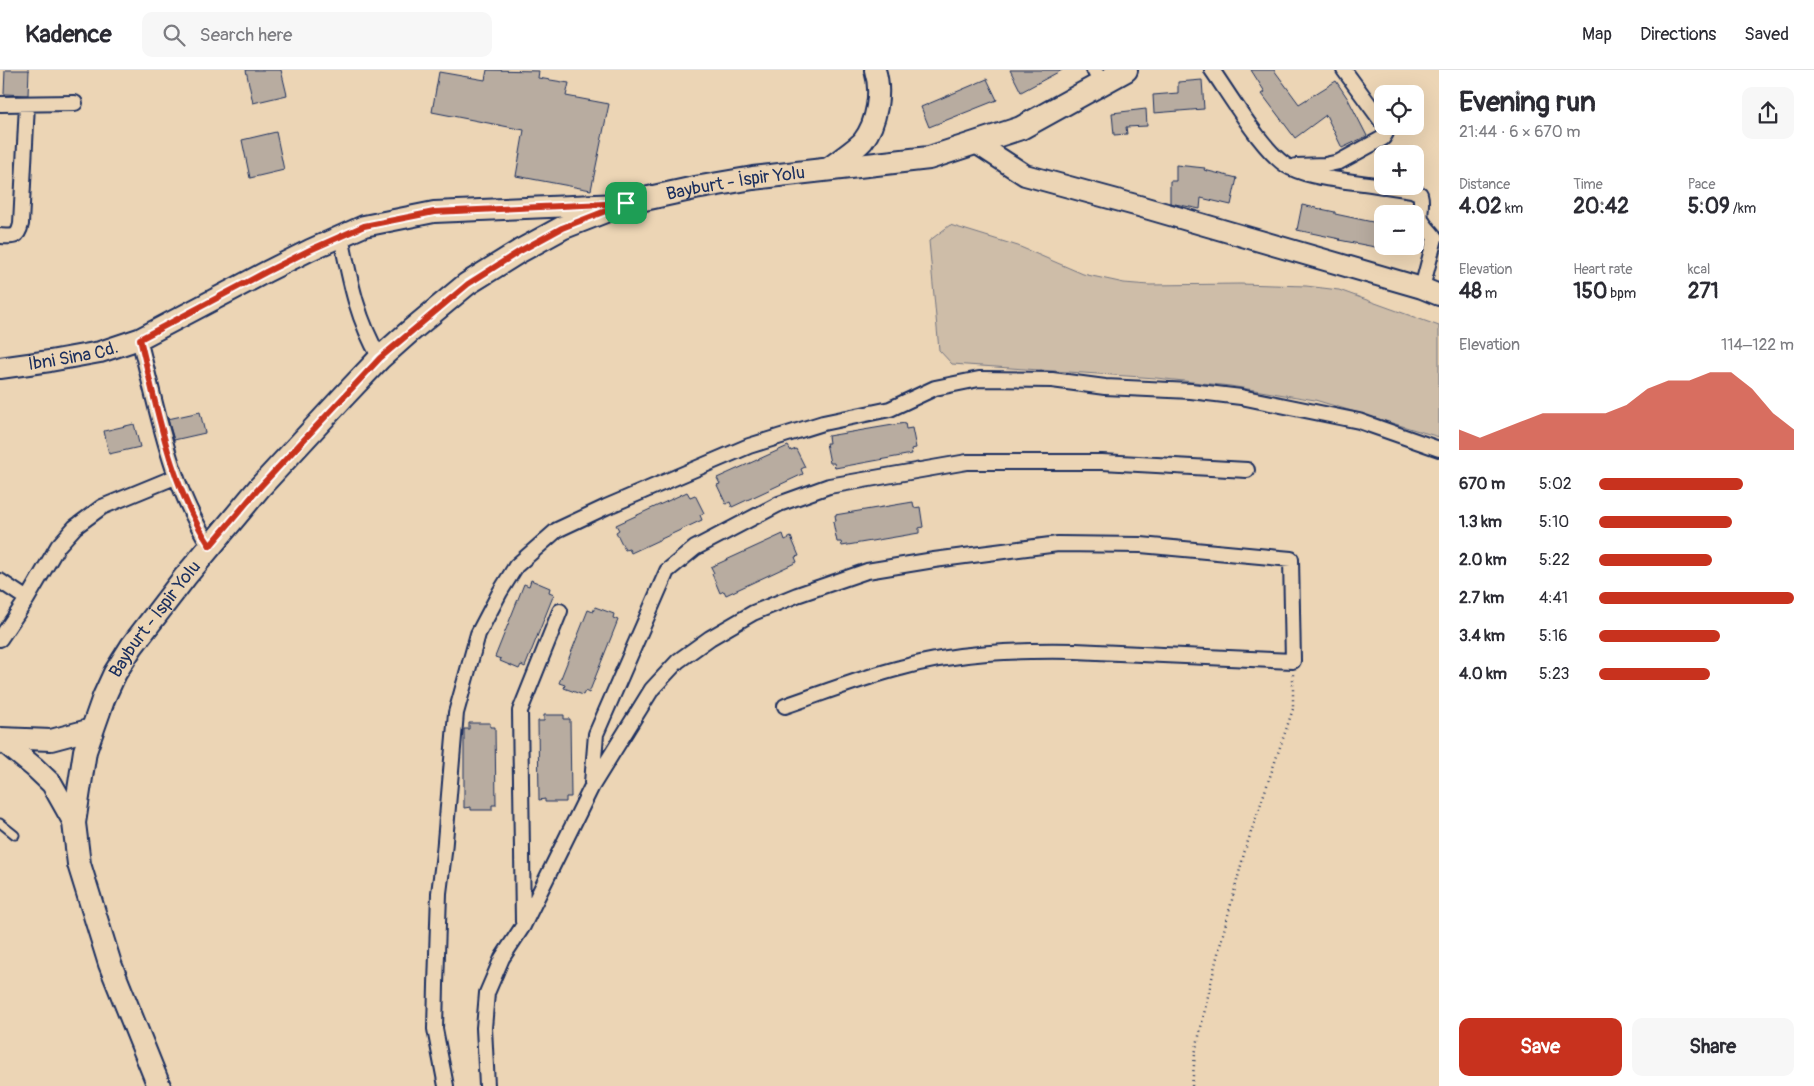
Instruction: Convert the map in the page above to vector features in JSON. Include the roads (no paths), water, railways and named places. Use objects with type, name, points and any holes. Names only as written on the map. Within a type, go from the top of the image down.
[{"type":"main road","points":[[826,170],[862,141],[874,119],[879,98],[875,70]]},
{"type":"main road","name":"Bayburt - İspir Yolu","points":[[159,1086],[110,964],[78,864],[74,823],[85,751],[104,697],[115,673],[132,646],[210,546],[267,480],[380,358],[468,284],[520,251],[562,228],[626,203],[743,180],[929,158],[1021,128],[1098,77],[1126,70]]},
{"type":"main road","points":[[976,143],[1025,175],[1139,206],[1430,292]]},
{"type":"main road","name":"İbni Sina Cd.","points":[[0,368],[50,362],[100,352],[140,339],[266,272],[364,226],[434,212],[626,203]]},
{"type":"main road","points":[[0,739],[51,740],[92,729]]},
{"type":"main road","points":[[0,739],[52,784],[74,823]]},
{"type":"street","points":[[1212,70],[1265,146],[1278,160],[1308,174],[1374,184]]},
{"type":"street","points":[[1344,70],[1374,111]]},
{"type":"street","points":[[0,104],[75,103]]},
{"type":"street","points":[[0,236],[14,236],[19,232],[21,224],[27,104]]},
{"type":"street","points":[[1288,166],[1339,162],[1383,138],[1385,135]]},
{"type":"street","points":[[1420,195],[1422,202],[1420,217],[1435,238],[1430,292]]},
{"type":"street","points":[[341,236],[357,309],[368,336],[380,358]]},
{"type":"street","points":[[140,339],[175,477],[196,525],[210,546]]},
{"type":"street","points":[[446,1086],[435,1029],[435,994],[439,893],[456,713],[478,634],[500,592],[516,566],[557,530],[749,446],[823,423],[890,409],[935,388],[979,379],[1052,380],[1105,387],[1191,391],[1241,397],[1359,421],[1439,449]]},
{"type":"street","points":[[592,786],[596,734],[667,571],[695,548],[779,504],[829,486],[967,462],[1102,462],[1247,470]]},
{"type":"street","points":[[0,639],[58,546],[75,527],[102,507],[175,477]]},
{"type":"street","points":[[487,1086],[484,1028],[487,993],[502,958],[523,926],[592,786],[652,689],[678,662],[710,638],[753,613],[796,595],[867,571],[934,560],[1058,544],[1141,545],[1291,559],[1293,661],[1074,651],[1007,651],[974,654],[900,668],[785,706]]},
{"type":"street","points":[[0,581],[26,599]]},
{"type":"street","points":[[523,926],[520,711],[560,611]]},
{"type":"lane","points":[[0,824],[15,835]]}]
